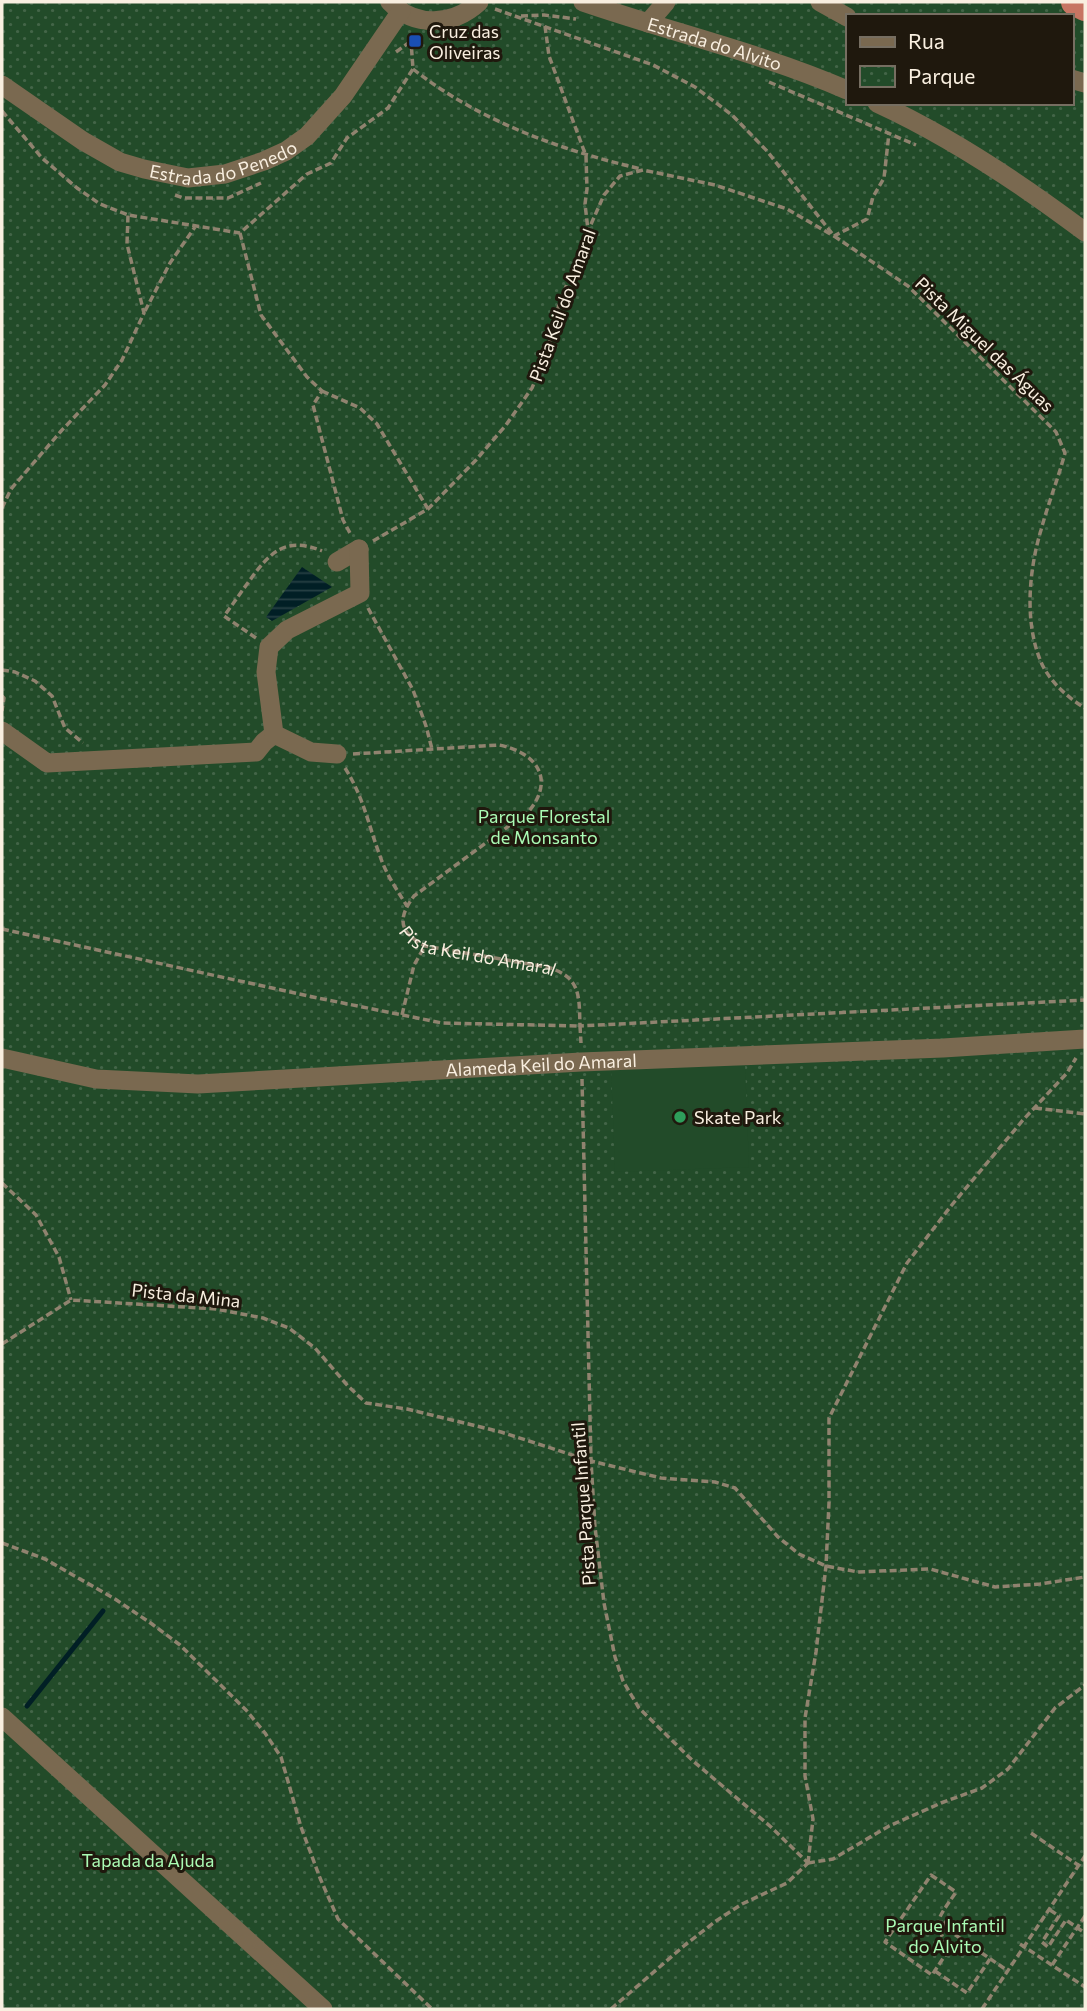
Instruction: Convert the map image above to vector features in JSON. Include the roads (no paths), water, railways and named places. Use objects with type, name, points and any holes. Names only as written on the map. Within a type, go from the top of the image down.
[{"type":"highway","points":[[1075,2],[1085,7]]},
{"type":"street","points":[[648,23],[666,2]]},
{"type":"street","points":[[820,2],[846,16]]},
{"type":"street","points":[[395,7],[423,20],[447,20],[469,11],[487,8]]},
{"type":"street","name":"Estrada do Penedo","points":[[2,85],[83,141],[120,162],[188,178],[225,174],[286,151],[307,136],[344,96],[395,7]]},
{"type":"street","name":"Estrada do Alvito","points":[[580,10],[648,23],[825,80],[846,90]]},
{"type":"street","points":[[881,105],[934,132],[986,164],[1045,201],[1085,232]]},
{"type":"street","points":[[274,734],[266,672],[269,647],[287,630],[360,593],[359,549],[337,562]]},
{"type":"street","points":[[2,732],[47,763],[257,752],[264,741],[274,734]]},
{"type":"street","points":[[274,734],[310,752],[337,754]]},
{"type":"street","name":"Alameda Keil do Amaral","points":[[2,1058],[96,1079],[198,1084],[581,1062],[943,1048],[1082,1046]]},
{"type":"street","points":[[2,1717],[323,2009]]},
{"type":"water","points":[[302,567],[332,587],[272,621],[266,617]]},
{"type":"waterway","points":[[27,1706],[103,1611]]},
{"type":"place","name":"Cruz das Oliveiras","points":[[415,41]]},
{"type":"place","name":"Skate Park","points":[[680,1117]]},
{"type":"park label","name":"Parque Florestal de Monsanto","points":[[544,826]]},
{"type":"park label","name":"Tapada da Ajuda","points":[[148,1860]]},
{"type":"park label","name":"Parque Infantil do Alvito","points":[[945,1935]]}]
